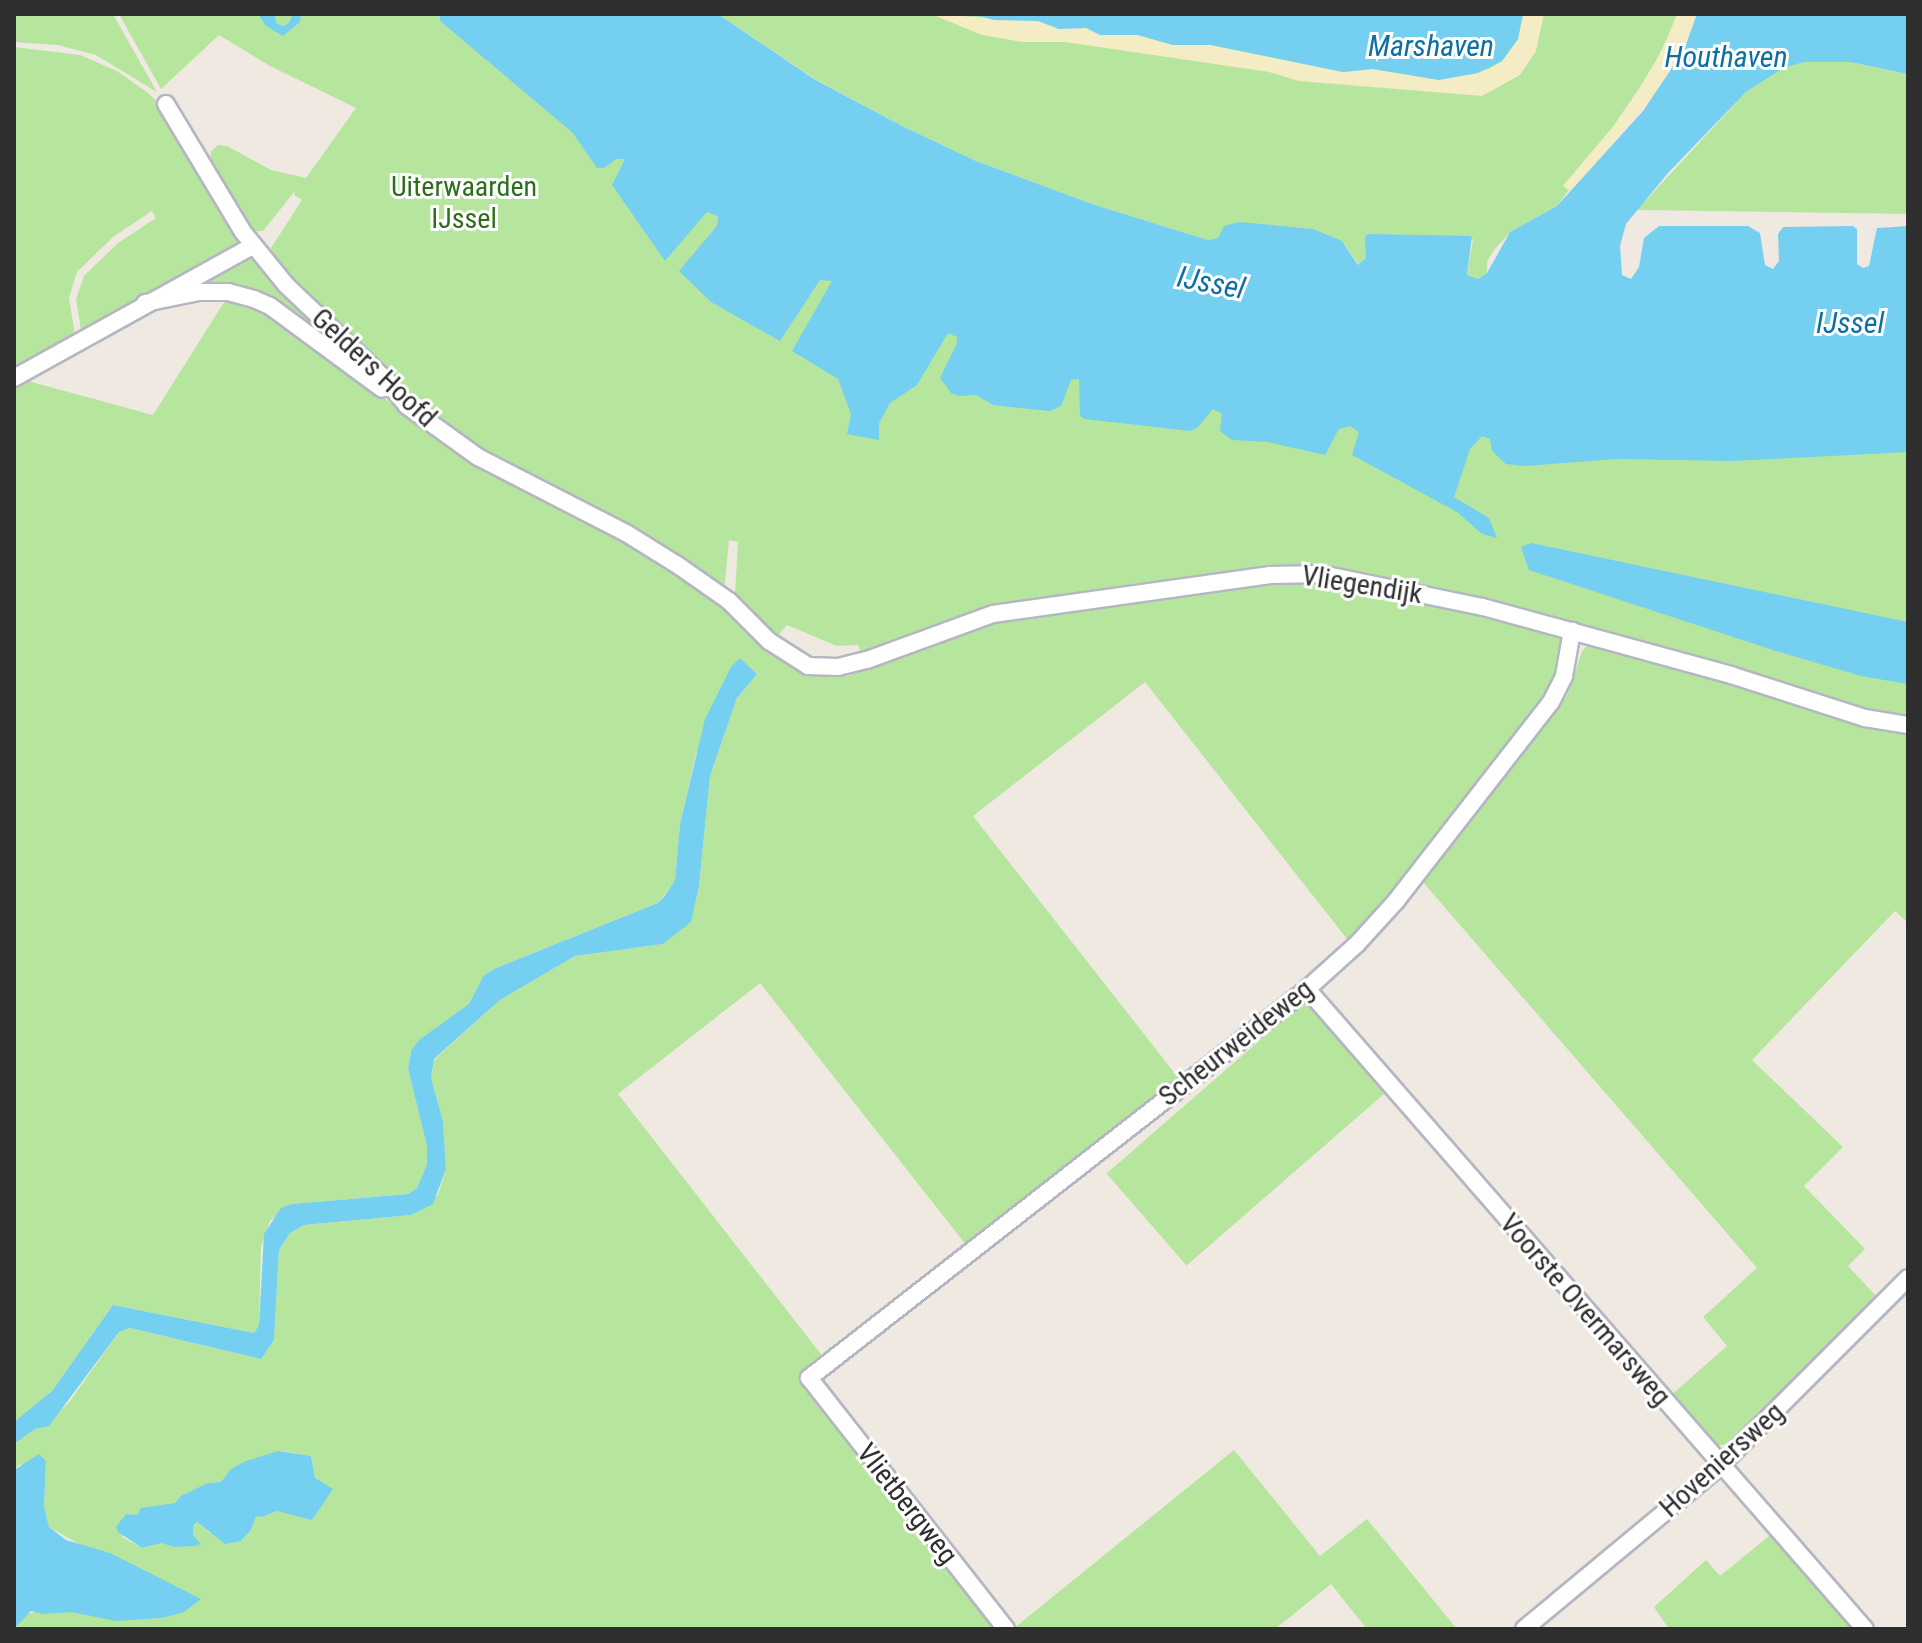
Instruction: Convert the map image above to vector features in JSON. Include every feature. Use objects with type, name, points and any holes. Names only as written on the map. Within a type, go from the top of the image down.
[{"type":"street","name":"Gelders Hoofd","points":[[166,104],[237,225],[286,285],[387,381],[407,406],[478,457],[626,533],[679,566],[729,601],[769,641]]},
{"type":"street","points":[[14,378],[93,337],[145,303],[254,245]]},
{"type":"street","points":[[145,303],[198,292],[228,292],[254,299],[270,306],[407,406]]},
{"type":"street","name":"Vliegendijk","points":[[769,641],[808,666],[838,667],[867,660],[993,614],[1270,575],[1307,573],[1362,580],[1572,631],[1865,718],[1908,725]]},
{"type":"street","name":"Scheurweideweg","points":[[809,1378],[1307,989],[1382,918],[1545,711],[1564,676],[1572,631]]},
{"type":"street","name":"Voorste Overmarsweg","points":[[1307,989],[1865,1629]]},
{"type":"street","name":"Hoveniersweg","points":[[1524,1629],[1720,1466],[1908,1278]]},
{"type":"street","name":"Vlietbergweg","points":[[809,1378],[1006,1629]]},
{"type":"green space","points":[[14,14],[113,14],[157,92],[96,55],[58,45],[14,42]]},
{"type":"green space","name":"Uiterwaarden IJssel","points":[[119,14],[461,14],[626,156],[1862,435],[1894,452],[1908,452],[1908,717],[1834,702],[1350,572],[1013,610],[862,656],[858,645],[837,646],[787,625],[775,639],[735,595],[738,542],[729,540],[724,592],[505,466],[428,417],[290,284],[273,259],[271,248],[302,200],[294,195],[295,191],[263,231],[250,231],[210,168],[211,151],[218,145],[227,146],[271,170],[306,178],[356,108],[270,66],[219,35],[161,89]]},
{"type":"green space","points":[[718,14],[973,14],[1100,35],[1523,14],[1678,14],[1654,66],[1613,127],[1563,186],[1569,190],[1557,206],[1510,232],[1487,262],[1487,273],[1478,279],[1467,275],[1473,239],[1366,258],[1359,265],[1342,241],[1222,232],[1218,238],[1208,240],[1092,204],[976,161],[902,126],[815,79]]},
{"type":"green space","points":[[14,47],[80,55],[117,71],[148,93],[161,105],[242,241],[82,336],[76,299],[84,276],[118,243],[156,218],[152,211],[113,237],[77,272],[69,298],[76,341],[14,371]]},
{"type":"green space","points":[[1804,62],[1850,62],[1908,74],[1908,214],[1637,210],[1747,91],[1784,68]]},
{"type":"green space","points":[[246,258],[255,259],[384,384],[266,299],[169,294]]},
{"type":"green space","points":[[226,299],[267,312],[440,439],[664,563],[718,600],[759,642],[801,669],[848,676],[932,642],[1004,620],[1257,583],[1308,579],[1355,583],[1557,634],[1565,645],[1562,665],[1505,755],[1351,944],[1145,682],[973,816],[1180,1080],[967,1246],[760,983],[618,1094],[824,1358],[800,1379],[995,1629],[16,1629],[24,1615],[39,1611],[71,1612],[116,1620],[162,1618],[81,1545],[49,1527],[44,1506],[46,1461],[19,1465],[14,1470],[14,1444],[35,1429],[46,1426],[70,1401],[119,1332],[130,1328],[261,1359],[274,1340],[279,1250],[290,1233],[304,1225],[411,1215],[438,1195],[446,1169],[443,1121],[431,1078],[434,1060],[500,1000],[575,956],[663,944],[690,922],[699,887],[710,776],[737,698],[757,674],[740,658],[696,754],[680,824],[675,880],[658,903],[484,975],[469,1004],[411,1051],[408,1069],[427,1146],[427,1164],[417,1188],[408,1194],[292,1204],[270,1221],[261,1246],[259,1325],[254,1333],[113,1305],[52,1391],[14,1422],[14,387],[28,381],[153,415]],"holes":[[[280,1451],[311,1456],[315,1478],[277,1511],[262,1517],[256,1515],[251,1530],[241,1541],[210,1533],[197,1522],[192,1525],[195,1546],[162,1543],[142,1548],[122,1537],[148,1506],[151,1509],[175,1503],[208,1483],[221,1482],[232,1469]]]},
{"type":"green space","points":[[1590,643],[1908,732],[1908,923],[1895,911],[1752,1060],[1843,1147],[1804,1186],[1865,1249],[1848,1266],[1878,1298],[1735,1444],[1711,1446],[1668,1398],[1727,1346],[1703,1317],[1757,1268],[1422,881],[1567,696],[1582,651]]},
{"type":"green space","points":[[1305,1001],[1385,1093],[1187,1266],[1107,1174]]},
{"type":"green space","points":[[1234,1450],[1320,1556],[1367,1519],[1457,1629],[1367,1629],[1331,1584],[1275,1629],[1013,1629]]},
{"type":"green space","points":[[1774,1532],[1858,1629],[1669,1629],[1654,1607],[1706,1560],[1720,1576]]},
{"type":"sand","points":[[931,14],[1038,21],[1059,29],[1086,28],[1100,35],[1138,35],[1173,45],[1211,45],[1343,72],[1373,69],[1439,80],[1489,69],[1502,61],[1518,39],[1523,14],[1544,14],[1536,51],[1520,75],[1482,96],[1299,81],[1269,72],[1065,42],[1022,42],[982,35]]},
{"type":"sand","points":[[1677,14],[1697,14],[1684,50],[1667,80],[1571,192],[1563,186],[1613,127],[1639,89],[1664,47]]},
{"type":"water","points":[[258,14],[274,14],[277,24],[284,26],[290,22],[292,14],[301,14],[300,22],[283,36],[266,26]]},
{"type":"water","points":[[440,14],[718,14],[814,79],[902,126],[976,161],[1092,204],[1208,240],[1218,238],[1224,226],[1239,222],[1313,229],[1342,241],[1358,265],[1366,258],[1365,237],[1368,234],[1472,236],[1467,275],[1478,279],[1487,273],[1510,232],[1557,206],[1643,111],[1684,50],[1697,14],[1908,14],[1908,74],[1850,62],[1804,62],[1784,68],[1747,91],[1668,173],[1626,224],[1620,246],[1622,275],[1631,279],[1639,267],[1644,238],[1659,226],[1748,226],[1760,233],[1765,265],[1773,269],[1779,261],[1778,234],[1783,227],[1853,226],[1857,229],[1857,264],[1863,268],[1869,266],[1877,228],[1908,226],[1908,452],[1733,461],[1616,459],[1525,466],[1506,464],[1492,451],[1490,439],[1482,436],[1470,449],[1454,497],[1489,518],[1497,538],[1482,534],[1457,512],[1352,455],[1359,432],[1350,426],[1339,429],[1325,455],[1268,442],[1232,440],[1220,431],[1222,414],[1213,409],[1197,428],[1190,431],[1085,419],[1080,416],[1079,379],[1071,380],[1061,406],[1050,411],[993,405],[976,395],[959,396],[951,393],[940,378],[957,343],[957,337],[948,333],[917,385],[890,403],[879,423],[879,440],[847,434],[851,414],[838,379],[792,351],[832,281],[820,280],[780,341],[711,302],[679,271],[717,226],[718,216],[707,212],[665,261],[612,185],[625,159],[616,159],[604,168],[597,168],[572,132],[440,21]]},
{"type":"water","name":"Marshaven","points":[[973,14],[1523,14],[1518,39],[1502,61],[1478,73],[1439,80],[1373,69],[1343,72],[1211,45],[1173,45],[1138,35],[1100,35],[1086,28],[1059,29],[1038,21],[994,20]]},
{"type":"water","points":[[1531,543],[1908,622],[1908,684],[1861,676],[1776,651],[1529,570],[1521,547]]},
{"type":"water","points":[[740,658],[757,674],[737,698],[710,776],[699,886],[691,922],[663,944],[575,956],[500,1000],[434,1059],[431,1078],[443,1121],[446,1169],[433,1204],[411,1215],[304,1225],[290,1233],[279,1250],[274,1340],[261,1359],[130,1328],[119,1332],[49,1426],[35,1429],[14,1444],[14,1422],[52,1391],[113,1305],[254,1333],[259,1325],[264,1234],[281,1208],[292,1204],[408,1194],[417,1188],[427,1164],[427,1146],[408,1069],[411,1051],[419,1040],[469,1004],[484,975],[658,903],[664,897],[675,880],[680,824],[705,719],[731,667]]},
{"type":"water","points":[[278,1451],[311,1456],[315,1478],[333,1489],[312,1520],[277,1511],[256,1516],[251,1530],[241,1541],[225,1544],[197,1522],[193,1525],[193,1535],[201,1544],[195,1546],[174,1547],[162,1543],[142,1548],[118,1532],[116,1527],[126,1514],[137,1515],[141,1508],[175,1503],[181,1496],[208,1483],[221,1482],[231,1469],[246,1461]]},
{"type":"water","points":[[39,1454],[46,1461],[44,1506],[49,1527],[66,1540],[110,1553],[201,1599],[184,1612],[162,1618],[116,1621],[71,1612],[43,1614],[31,1611],[14,1629],[14,1470]]},
{"type":"water label","name":"Houthaven","points":[[1726,57]]},
{"type":"water label","name":"IJssel","points":[[1211,283]]},
{"type":"water label","name":"IJssel","points":[[1850,323]]}]
